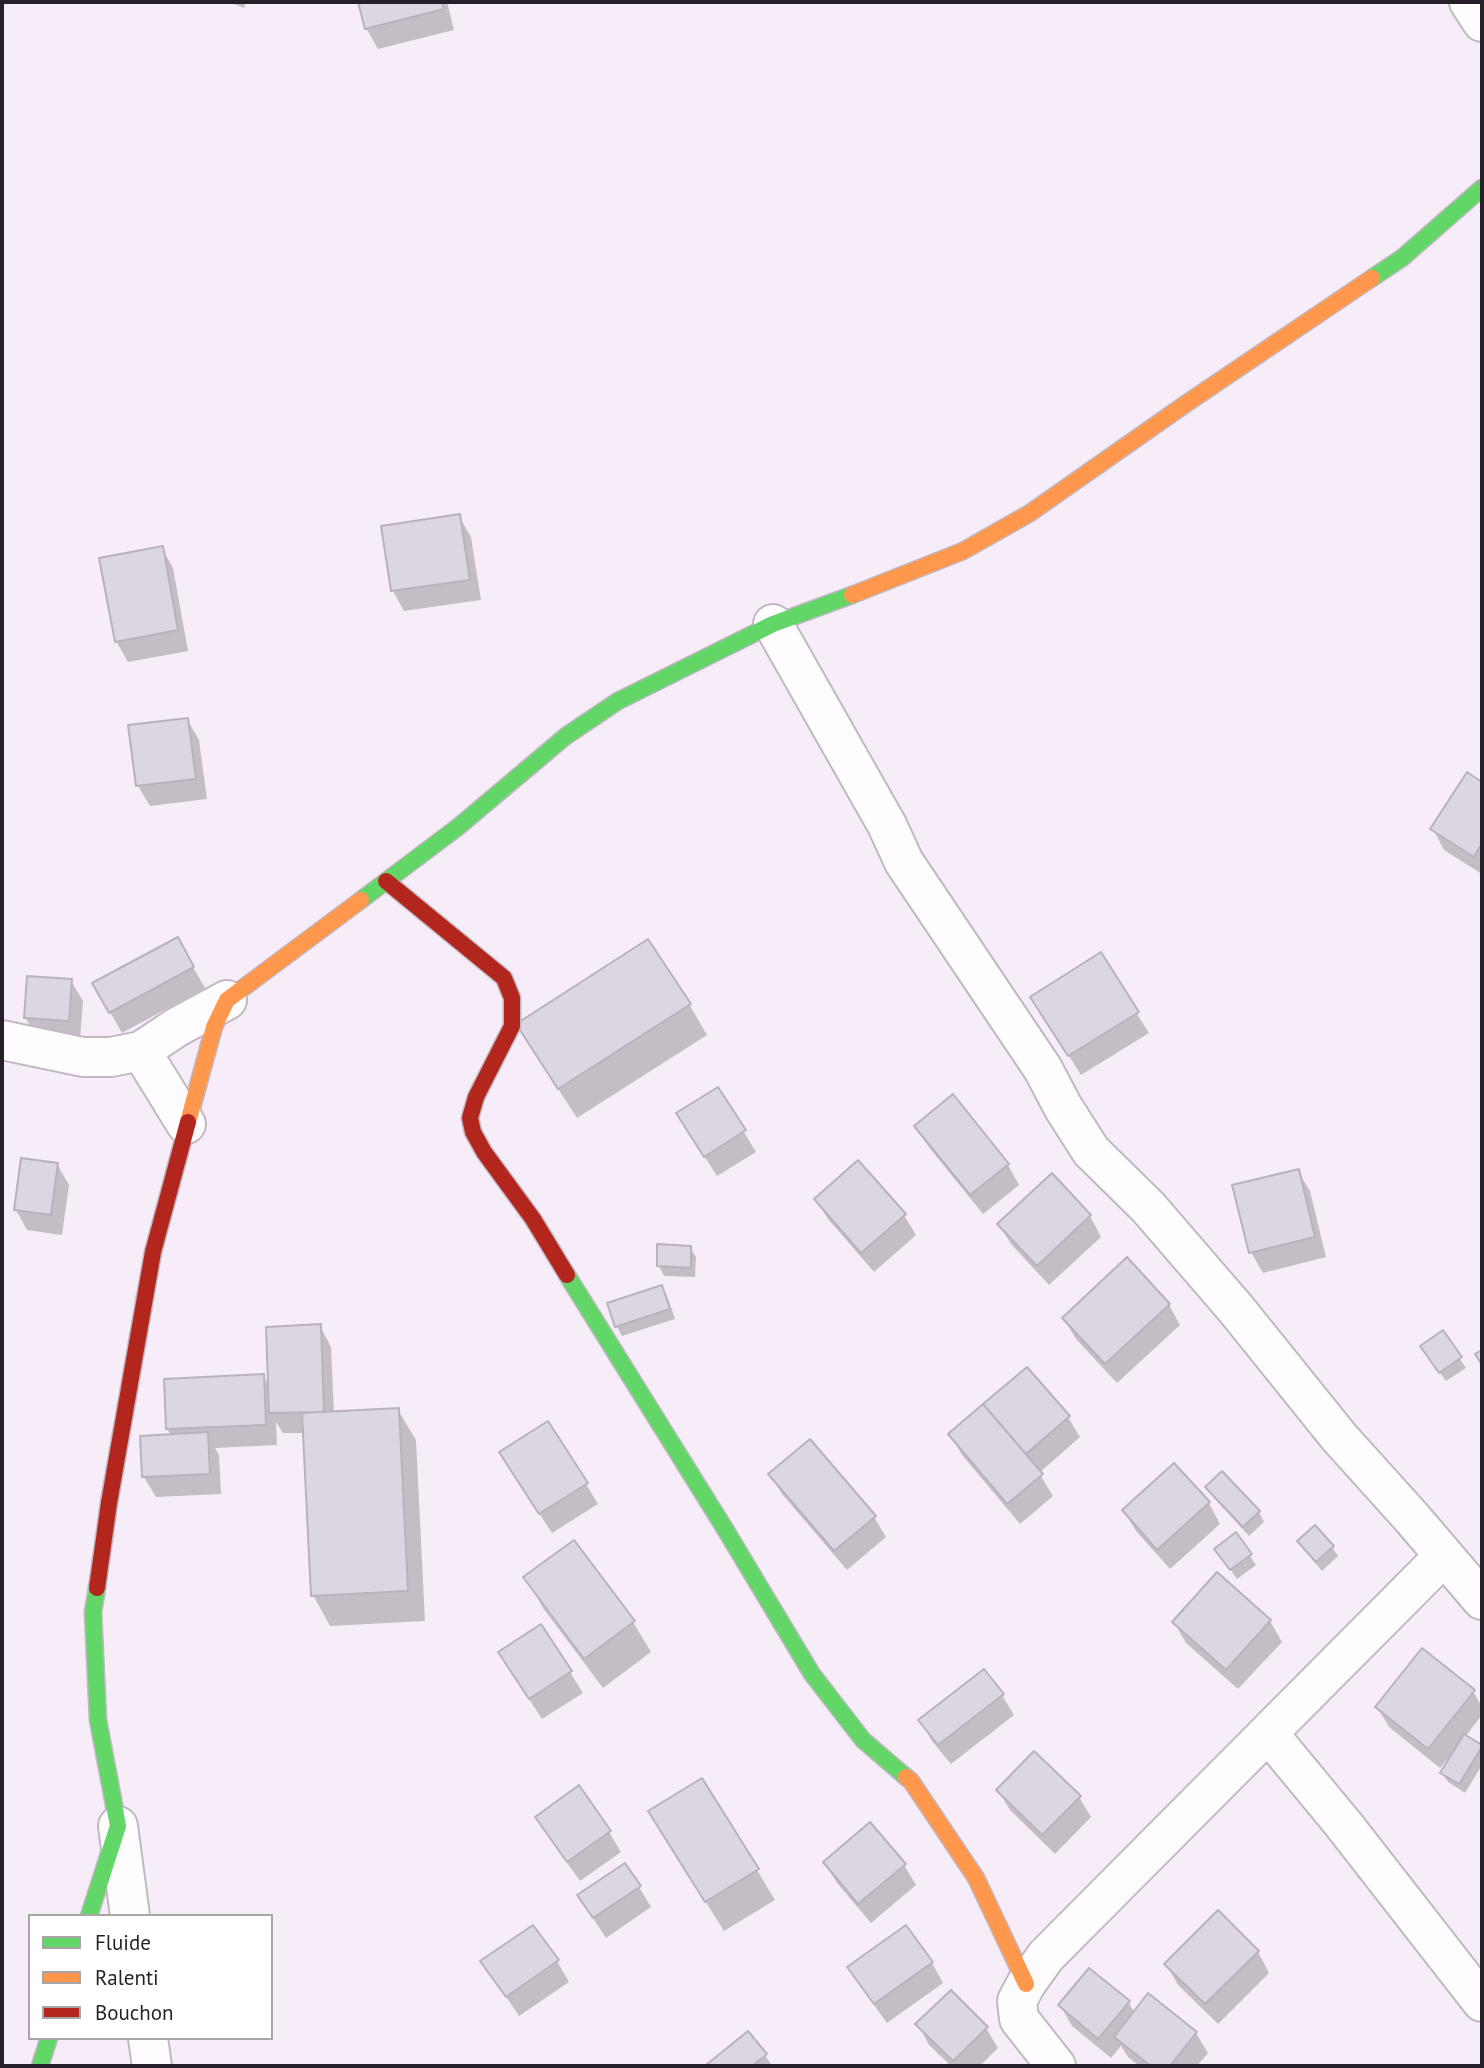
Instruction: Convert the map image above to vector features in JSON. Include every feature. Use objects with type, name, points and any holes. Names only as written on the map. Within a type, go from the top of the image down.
[{"type":"main road","points":[[90,1914],[118,1826],[98,1720],[93,1612],[109,1503],[153,1252],[214,1027],[227,1000],[458,827],[566,736],[618,701],[773,624],[962,551],[1030,513],[1402,258],[1482,188]]},
{"type":"main road","points":[[386,881],[504,978],[512,998],[512,1026],[476,1097],[470,1118],[473,1132],[484,1152],[533,1219],[813,1674],[863,1740],[911,1781],[976,1878],[1026,1984]]},
{"type":"main road","points":[[40,2066],[48,2040]]},
{"type":"street","points":[[1469,2],[1482,22]]},
{"type":"street","points":[[773,624],[887,825],[904,862],[1043,1069],[1091,1151],[1148,1207],[1236,1308],[1339,1437],[1482,1600]]},
{"type":"street","points":[[2,1040],[83,1057],[110,1057],[141,1051],[177,1027],[227,1000]]},
{"type":"street","points":[[141,1051],[186,1124]]},
{"type":"street","points":[[1056,2066],[1020,2019],[1017,2001],[1046,1956],[1444,1556]]},
{"type":"street","points":[[1268,1733],[1344,1825],[1482,2002]]},
{"type":"street","points":[[118,1826],[131,1914]]},
{"type":"street","points":[[148,2040],[152,2066]]},
{"type":"building","points":[[358,2],[442,2],[444,9],[365,29]]},
{"type":"building","points":[[460,514],[470,580],[391,591],[381,526]]},
{"type":"building","points":[[163,546],[178,630],[115,642],[99,558]]},
{"type":"building","points":[[188,718],[196,779],[136,786],[128,725]]},
{"type":"building","points":[[1467,772],[1482,782],[1482,843],[1474,857],[1430,829]]},
{"type":"building","points":[[178,937],[194,967],[109,1013],[92,983]]},
{"type":"building","points":[[648,939],[691,1004],[558,1089],[516,1024]]},
{"type":"building","points":[[1101,952],[1139,1012],[1068,1056],[1030,997]]},
{"type":"building","points":[[27,976],[72,979],[69,1021],[24,1018]]},
{"type":"building","points":[[718,1087],[746,1130],[704,1157],[676,1113]]},
{"type":"building","points":[[953,1094],[1009,1164],[970,1195],[914,1126]]},
{"type":"building","points":[[21,1158],[58,1163],[51,1215],[14,1210]]},
{"type":"building","points":[[858,1160],[906,1214],[861,1253],[814,1199]]},
{"type":"building","points":[[1299,1169],[1315,1237],[1249,1253],[1232,1185]]},
{"type":"building","points":[[1052,1173],[1091,1215],[1037,1266],[997,1224]]},
{"type":"building","points":[[657,1244],[691,1246],[691,1268],[657,1266]]},
{"type":"building","points":[[1127,1257],[1170,1304],[1105,1364],[1062,1318]]},
{"type":"building","points":[[662,1285],[670,1309],[615,1327],[607,1303]]},
{"type":"building","points":[[321,1324],[324,1412],[269,1413],[266,1327]]},
{"type":"building","points":[[1443,1330],[1462,1357],[1439,1373],[1420,1346]]},
{"type":"building","points":[[1482,1350],[1482,1365],[1475,1354]]},
{"type":"building","points":[[1027,1367],[1070,1416],[1026,1454],[983,1404]]},
{"type":"building","points":[[264,1374],[266,1425],[166,1429],[164,1379]]},
{"type":"building","points":[[983,1404],[1043,1474],[1007,1504],[948,1434]]},
{"type":"building","points":[[399,1408],[408,1591],[311,1596],[302,1413]]},
{"type":"building","points":[[548,1421],[588,1483],[539,1514],[499,1452]]},
{"type":"building","points":[[208,1432],[210,1474],[142,1477],[140,1436]]},
{"type":"building","points":[[810,1439],[876,1516],[834,1551],[768,1474]]},
{"type":"building","points":[[1174,1463],[1210,1502],[1157,1550],[1122,1510]]},
{"type":"building","points":[[1222,1471],[1260,1511],[1243,1527],[1205,1487]]},
{"type":"building","points":[[1315,1525],[1334,1546],[1316,1562],[1297,1541]]},
{"type":"building","points":[[1236,1532],[1252,1554],[1230,1570],[1214,1549]]},
{"type":"building","points":[[574,1540],[635,1621],[584,1659],[523,1577]]},
{"type":"building","points":[[1217,1572],[1271,1620],[1226,1670],[1172,1622]]},
{"type":"building","points":[[541,1624],[572,1671],[529,1699],[498,1652]]},
{"type":"building","points":[[1422,1648],[1475,1690],[1428,1749],[1375,1707]]},
{"type":"building","points":[[984,1669],[1004,1694],[938,1745],[918,1720]]},
{"type":"building","points":[[1464,1734],[1482,1747],[1459,1784],[1440,1773]]},
{"type":"building","points":[[1034,1751],[1081,1796],[1042,1835],[996,1790]]},
{"type":"building","points":[[702,1778],[759,1869],[705,1902],[648,1811]]},
{"type":"building","points":[[579,1785],[611,1831],[567,1862],[535,1817]]},
{"type":"building","points":[[870,1822],[906,1864],[858,1904],[823,1862]]},
{"type":"building","points":[[625,1863],[641,1886],[593,1918],[577,1895]]},
{"type":"building","points":[[1218,1910],[1259,1951],[1205,2004],[1164,1964]]},
{"type":"building","points":[[533,1925],[559,1960],[506,1997],[480,1961]]},
{"type":"building","points":[[906,1925],[933,1962],[874,2004],[847,1967]]},
{"type":"building","points":[[1089,1968],[1130,2001],[1098,2039],[1058,2005]]},
{"type":"building","points":[[951,1990],[988,2027],[953,2061],[915,2024]]},
{"type":"building","points":[[1148,1993],[1197,2032],[1170,2066],[1151,2066],[1114,2037]]},
{"type":"building","points":[[748,2031],[767,2054],[752,2066],[706,2065]]},
{"type":"traffic: fast","points":[[1372,278],[1402,258],[1482,188]]},
{"type":"traffic: fast","points":[[361,900],[458,827],[566,736],[618,701],[773,624],[852,595]]},
{"type":"traffic: fast","points":[[567,1275],[812,1674],[863,1740],[906,1777]]},
{"type":"traffic: fast","points":[[90,1914],[118,1826],[98,1720],[93,1612],[97,1588]]},
{"type":"traffic: fast","points":[[40,2066],[48,2040]]},
{"type":"traffic: slow","points":[[852,595],[963,551],[1030,513],[1372,278]]},
{"type":"traffic: slow","points":[[188,1122],[214,1027],[227,1000],[361,900]]},
{"type":"traffic: slow","points":[[906,1777],[976,1878],[1026,1984]]},
{"type":"traffic: jam","points":[[386,881],[504,978],[512,998],[512,1026],[476,1097],[470,1118],[473,1132],[484,1152],[533,1219],[567,1275]]},
{"type":"traffic: jam","points":[[97,1588],[109,1503],[153,1252],[188,1122]]}]
